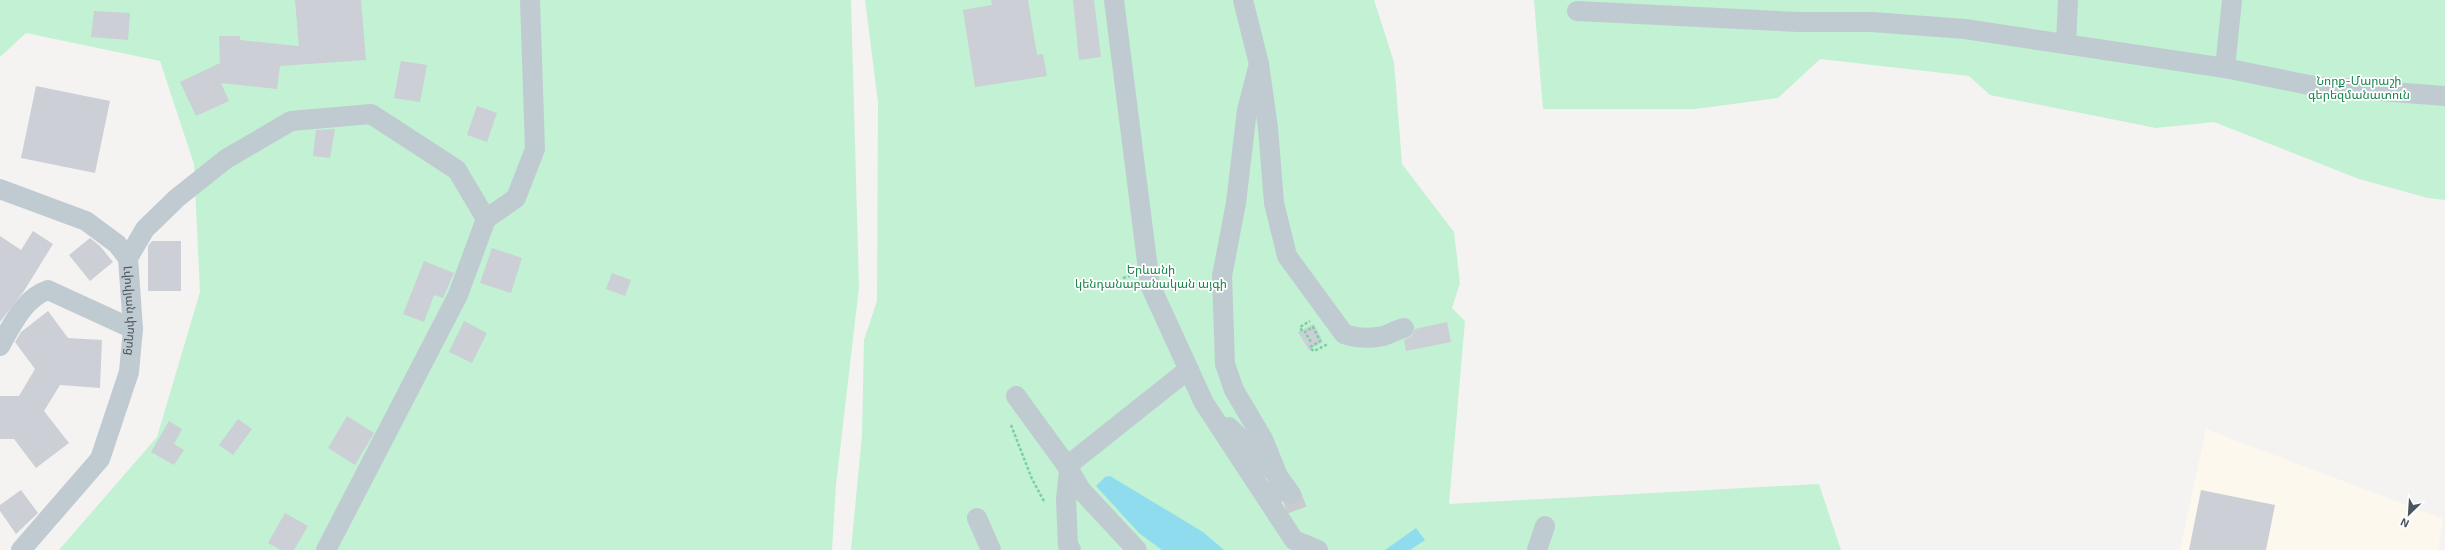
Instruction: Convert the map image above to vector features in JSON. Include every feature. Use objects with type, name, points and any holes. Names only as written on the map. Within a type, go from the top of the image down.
[{"type":"street","points":[[326,550],[458,295],[486,219],[516,198],[535,149],[530,0]]},
{"type":"street","points":[[1114,0],[1150,285],[1204,403],[1294,540],[1318,550]]},
{"type":"street","points":[[1243,0],[1259,64],[1268,128],[1274,203],[1287,256],[1344,334],[1354,337],[1383,336],[1394,330],[1404,328]]},
{"type":"street","points":[[2066,44],[2068,0]]},
{"type":"street","points":[[2225,68],[2232,0]]},
{"type":"street","points":[[1577,11],[1799,22],[1887,23],[1965,29],[2225,68],[2314,86],[2445,96]]},
{"type":"street","points":[[1204,403],[1282,488],[1263,439],[1234,390],[1225,356],[1222,276],[1236,203],[1247,110],[1259,64]]},
{"type":"street","points":[[128,258],[145,229],[177,198],[226,159],[291,121],[371,114],[457,170],[486,219]]},
{"type":"street","name":"Լվովյան փողոց","points":[[0,189],[86,221],[117,244],[128,258],[134,329],[129,372],[100,459],[21,550]]},
{"type":"street","points":[[0,346],[29,300],[37,293],[48,290],[134,329]]},
{"type":"street","points":[[1071,550],[1068,545],[1066,499],[1068,468],[1189,369]]},
{"type":"street","points":[[1016,396],[1068,468],[1081,490],[1137,550]]},
{"type":"street","points":[[977,518],[991,550]]},
{"type":"street","points":[[1537,550],[1545,526]]},
{"type":"path","points":[[1310,347],[1320,341],[1313,327],[1305,332],[1311,342]]},
{"type":"path","points":[[1010,422],[1032,479],[1046,505]]},
{"type":"shaded area","points":[[2206,429],[2443,519],[2438,550],[2180,550]]},
{"type":"green space","points":[[0,0],[851,0],[859,287],[836,485],[832,550],[59,550],[157,437],[200,292],[194,164],[160,61],[26,33],[0,57]]},
{"type":"green space","name":"Երևանի կենդանաբանական այգի","points":[[865,0],[1374,0],[1394,62],[1402,164],[1454,232],[1460,283],[1452,308],[1465,321],[1449,504],[1819,484],[1841,550],[851,550],[862,435],[864,340],[877,301],[878,102]]},
{"type":"green space","name":"Նորք-Մարաշի գերեզմանատուն","points":[[1534,0],[2445,0],[2445,200],[2428,198],[2359,179],[2214,122],[2156,128],[1990,95],[1969,76],[1820,59],[1778,98],[1695,109],[1543,109]]},
{"type":"water","points":[[1110,476],[1203,532],[1224,550],[1162,550],[1139,533],[1096,486],[1105,477]]},
{"type":"water","points":[[1416,528],[1425,540],[1410,550],[1385,550]]},
{"type":"building","points":[[295,0],[361,0],[366,60],[280,66],[277,89],[221,83],[229,101],[196,116],[180,82],[220,63],[219,36],[240,36],[240,40],[299,46]]},
{"type":"building","points":[[991,0],[1028,0],[1037,55],[1043,54],[1047,76],[975,87],[963,10],[992,5]]},
{"type":"building","points":[[1073,0],[1094,0],[1101,57],[1079,60]]},
{"type":"building","points":[[94,11],[130,13],[128,40],[91,37]]},
{"type":"building","points":[[401,61],[427,65],[420,102],[394,98]]},
{"type":"building","points":[[36,86],[110,101],[95,173],[21,158]]},
{"type":"building","points":[[477,106],[497,113],[487,142],[467,135]]},
{"type":"building","points":[[335,129],[330,158],[313,156],[316,130]]},
{"type":"building","points":[[33,231],[53,244],[24,291],[0,322],[0,236],[21,250]]},
{"type":"building","points":[[90,238],[100,246],[113,262],[90,281],[69,255]]},
{"type":"building","points":[[152,241],[181,241],[181,291],[148,291],[148,246]]},
{"type":"building","points":[[492,248],[522,258],[511,293],[480,283]]},
{"type":"building","points":[[424,261],[454,273],[443,298],[434,295],[424,322],[403,314]]},
{"type":"building","points":[[612,273],[631,280],[625,296],[606,289]]},
{"type":"building","points":[[48,311],[68,338],[102,340],[100,388],[60,385],[44,411],[69,443],[36,468],[14,439],[0,439],[0,396],[19,396],[35,369],[15,342],[21,332]]},
{"type":"building","points":[[464,321],[487,333],[472,363],[449,352]]},
{"type":"building","points":[[1447,322],[1451,342],[1406,351],[1404,340],[1412,336],[1415,329]]},
{"type":"building","points":[[1314,324],[1323,342],[1309,350],[1298,332]]},
{"type":"building","points":[[347,416],[374,433],[355,465],[328,448]]},
{"type":"building","points":[[238,419],[252,429],[233,455],[219,445]]},
{"type":"building","points":[[169,421],[182,429],[174,444],[184,450],[174,465],[151,452]]},
{"type":"building","points":[[21,490],[38,513],[16,534],[0,511],[0,505]]},
{"type":"building","points":[[2201,490],[2275,505],[2266,550],[2189,550]]},
{"type":"building","points":[[285,513],[308,526],[294,550],[281,550],[268,543]]},
{"type":"tunnel","points":[[1291,494],[1297,510]]}]
